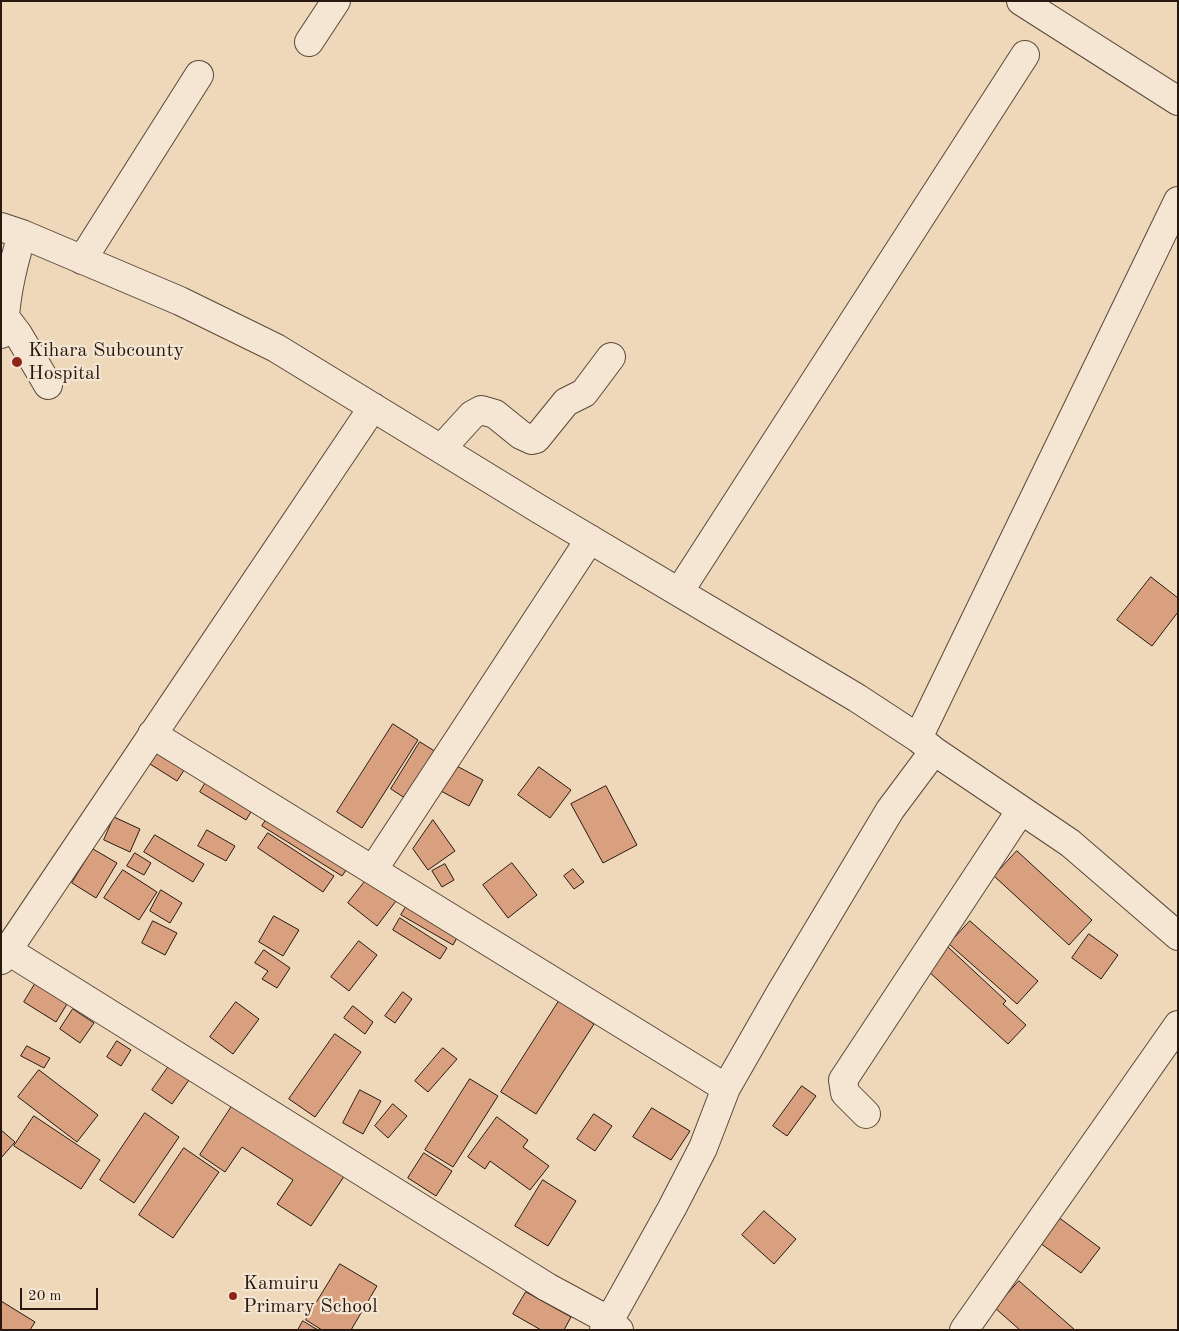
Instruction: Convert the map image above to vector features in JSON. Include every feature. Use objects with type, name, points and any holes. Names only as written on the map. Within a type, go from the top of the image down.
[{"type":"street","points":[[309,42],[336,1]]},
{"type":"street","points":[[1021,1],[1176,96]]},
{"type":"street","points":[[680,592],[1025,55]]},
{"type":"street","points":[[82,260],[199,75]]},
{"type":"street","points":[[373,407],[4,955],[610,1327],[698,1157],[726,1088],[890,810],[926,745],[1178,201]]},
{"type":"street","points":[[48,385],[18,334],[3,326],[11,272],[12,231],[180,300],[276,348],[856,698],[1070,843],[1178,936]]},
{"type":"street","points":[[441,449],[472,415],[480,410],[495,414],[521,435],[532,440],[536,439],[566,402],[584,393],[611,357]]},
{"type":"street","points":[[372,870],[590,539]]},
{"type":"street","points":[[152,734],[726,1088]]},
{"type":"street","points":[[866,1114],[845,1093],[843,1080],[1021,810]]},
{"type":"street","points":[[964,1330],[1178,1025]]},
{"type":"building","points":[[1151,577],[1178,598],[1178,612],[1152,646],[1117,620]]},
{"type":"building","points":[[393,724],[418,740],[362,828],[337,812]]},
{"type":"building","points":[[420,742],[441,755],[411,802],[391,789]]},
{"type":"building","points":[[160,748],[188,764],[177,781],[150,764]]},
{"type":"building","points":[[453,764],[483,780],[469,806],[439,790]]},
{"type":"building","points":[[539,767],[571,790],[550,818],[518,795]]},
{"type":"building","points":[[208,779],[254,807],[246,820],[200,792]]},
{"type":"building","points":[[606,786],[637,845],[603,863],[571,804]]},
{"type":"building","points":[[270,814],[350,864],[342,876],[262,826]]},
{"type":"building","points":[[114,817],[140,829],[130,852],[104,840]]},
{"type":"building","points":[[433,820],[455,851],[428,870],[413,849]]},
{"type":"building","points":[[207,830],[235,846],[226,861],[198,846]]},
{"type":"building","points":[[268,833],[334,876],[323,892],[258,848]]},
{"type":"building","points":[[155,835],[204,864],[193,882],[144,852]]},
{"type":"building","points":[[93,849],[117,863],[96,898],[72,883]]},
{"type":"building","points":[[1017,851],[1092,920],[1069,945],[994,876]]},
{"type":"building","points":[[135,853],[151,863],[144,875],[127,866]]},
{"type":"building","points":[[512,863],[537,895],[508,918],[483,885]]},
{"type":"building","points":[[445,864],[454,880],[442,887],[432,871]]},
{"type":"building","points":[[573,869],[584,882],[574,889],[564,876]]},
{"type":"building","points":[[123,870],[157,892],[139,920],[104,898]]},
{"type":"building","points":[[367,879],[396,901],[377,926],[348,903]]},
{"type":"building","points":[[161,890],[182,903],[170,923],[150,911]]},
{"type":"building","points":[[409,902],[460,932],[453,945],[401,915]]},
{"type":"building","points":[[274,916],[299,930],[283,956],[259,942]]},
{"type":"building","points":[[400,918],[447,948],[440,959],[393,930]]},
{"type":"building","points":[[153,921],[177,933],[165,955],[142,943]]},
{"type":"building","points":[[970,921],[1038,981],[1017,1004],[949,944]]},
{"type":"building","points":[[1089,934],[1118,955],[1101,979],[1072,958]]},
{"type":"building","points":[[359,941],[377,955],[349,991],[331,977]]},
{"type":"building","points":[[948,947],[1006,1001],[1003,1004],[1026,1025],[1008,1044],[927,970]]},
{"type":"building","points":[[264,950],[290,968],[277,988],[262,979],[268,971],[255,963]]},
{"type":"building","points":[[35,984],[67,1004],[56,1022],[24,1002]]},
{"type":"building","points":[[403,992],[412,999],[395,1023],[385,1016]]},
{"type":"building","points":[[559,1001],[594,1024],[536,1114],[501,1092]]},
{"type":"building","points":[[236,1002],[259,1019],[233,1054],[210,1037]]},
{"type":"building","points":[[353,1006],[373,1022],[365,1034],[344,1018]]},
{"type":"building","points":[[73,1009],[94,1023],[80,1043],[60,1029]]},
{"type":"building","points":[[335,1034],[361,1052],[315,1117],[289,1099]]},
{"type":"building","points":[[117,1041],[131,1050],[121,1066],[107,1057]]},
{"type":"building","points":[[27,1046],[50,1058],[44,1068],[21,1056]]},
{"type":"building","points":[[443,1048],[457,1059],[428,1092],[415,1081]]},
{"type":"building","points":[[169,1066],[189,1080],[172,1104],[152,1090]]},
{"type":"building","points":[[39,1070],[98,1115],[77,1142],[18,1097]]},
{"type":"building","points":[[470,1079],[498,1096],[453,1167],[425,1150]]},
{"type":"building","points":[[802,1086],[816,1096],[787,1136],[773,1126]]},
{"type":"building","points":[[360,1090],[381,1101],[363,1134],[343,1123]]},
{"type":"building","points":[[234,1103],[345,1175],[311,1226],[277,1204],[293,1180],[242,1147],[225,1172],[200,1155]]},
{"type":"building","points":[[393,1104],[407,1116],[388,1138],[375,1126]]},
{"type":"building","points":[[652,1108],[690,1131],[671,1160],[633,1137]]},
{"type":"building","points":[[145,1113],[179,1137],[134,1203],[100,1180]]},
{"type":"building","points":[[594,1114],[612,1126],[595,1151],[577,1139]]},
{"type":"building","points":[[34,1116],[100,1160],[81,1189],[14,1146]]},
{"type":"building","points":[[497,1117],[528,1140],[523,1147],[549,1166],[530,1190],[490,1161],[485,1169],[468,1157]]},
{"type":"building","points":[[1,1130],[15,1142],[1,1158]]},
{"type":"building","points":[[184,1148],[219,1172],[173,1238],[139,1215]]},
{"type":"building","points":[[424,1153],[452,1171],[436,1196],[408,1178]]},
{"type":"building","points":[[543,1180],[576,1201],[548,1246],[515,1226]]},
{"type":"building","points":[[764,1211],[796,1239],[774,1264],[742,1235]]},
{"type":"building","points":[[1054,1214],[1100,1248],[1081,1273],[1036,1240]]},
{"type":"building","points":[[340,1264],[377,1286],[351,1330],[322,1330],[306,1320]]},
{"type":"building","points":[[1019,1281],[1075,1330],[1020,1330],[995,1308]]},
{"type":"building","points":[[526,1292],[571,1317],[564,1330],[541,1330],[513,1314]]},
{"type":"building","points":[[1,1301],[35,1322],[30,1330],[1,1330]]},
{"type":"building","points":[[303,1321],[318,1330],[298,1330]]},
{"type":"place","name":"Kihara Subcounty Hospital","points":[[17,362]]},
{"type":"place","name":"Kamuiru Primary School","points":[[233,1296]]}]
